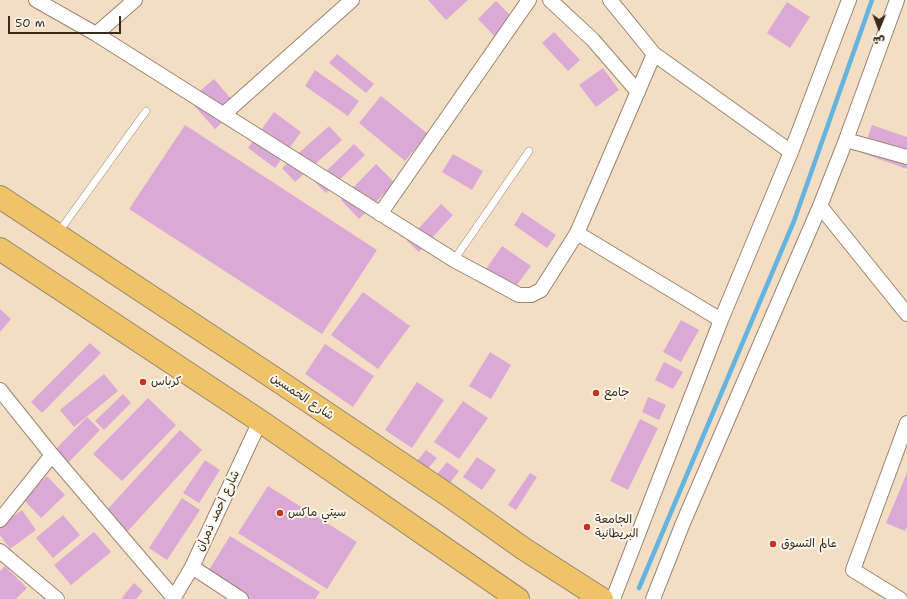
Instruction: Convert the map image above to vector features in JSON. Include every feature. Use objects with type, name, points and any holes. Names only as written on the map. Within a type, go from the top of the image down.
[{"type":"main road","name":"شارع الخمسين","points":[[0,197],[448,495],[524,549],[602,599]]},
{"type":"main road","points":[[0,249],[260,421],[518,599]]},
{"type":"street","points":[[36,0],[96,34],[454,260],[519,295],[531,296],[540,290],[577,233],[654,54]]},
{"type":"street","points":[[96,34],[135,0]]},
{"type":"street","points":[[224,114],[352,0]]},
{"type":"street","points":[[380,214],[529,0]]},
{"type":"street","points":[[550,0],[593,40],[638,92]]},
{"type":"street","points":[[610,0],[654,54],[791,152]]},
{"type":"street","points":[[613,599],[721,320],[791,152],[849,0]]},
{"type":"street","points":[[653,599],[683,523],[820,206],[846,140],[897,0]]},
{"type":"street","points":[[846,140],[907,158]]},
{"type":"street","points":[[820,206],[907,314]]},
{"type":"street","points":[[577,233],[721,320]]},
{"type":"street","points":[[0,390],[52,455],[173,598]]},
{"type":"street","name":"شارع احمد ذمران","points":[[173,598],[192,567],[260,421]]},
{"type":"street","points":[[900,599],[853,570],[907,423]]},
{"type":"street","points":[[0,520],[52,455]]},
{"type":"street","points":[[0,551],[57,599]]},
{"type":"street","points":[[192,567],[241,599]]},
{"type":"lane","points":[[57,234],[146,111]]},
{"type":"lane","points":[[454,260],[529,151]]},
{"type":"building","points":[[428,0],[468,0],[446,20]]},
{"type":"building","points":[[496,1],[515,20],[496,38],[478,19]]},
{"type":"building","points":[[787,2],[810,17],[790,48],[767,33]]},
{"type":"building","points":[[554,32],[580,60],[568,71],[542,43]]},
{"type":"building","points":[[337,54],[374,84],[366,93],[329,63]]},
{"type":"building","points":[[603,68],[619,90],[596,107],[579,85]]},
{"type":"building","points":[[315,70],[359,101],[348,116],[305,86]]},
{"type":"building","points":[[214,79],[239,108],[215,129],[189,100]]},
{"type":"building","points":[[381,96],[428,134],[405,161],[359,123]]},
{"type":"building","points":[[274,112],[301,132],[275,168],[248,148]]},
{"type":"building","points":[[185,125],[377,250],[322,334],[129,209]]},
{"type":"building","points":[[872,125],[907,137],[907,169],[862,153]]},
{"type":"building","points":[[329,126],[342,140],[295,182],[282,168]]},
{"type":"building","points":[[354,144],[365,155],[326,193],[315,182]]},
{"type":"building","points":[[453,154],[483,171],[472,190],[442,172]]},
{"type":"building","points":[[376,164],[395,183],[359,219],[341,200]]},
{"type":"building","points":[[441,204],[453,215],[419,252],[407,241]]},
{"type":"building","points":[[522,212],[556,235],[547,248],[514,225]]},
{"type":"building","points":[[502,246],[531,266],[514,289],[486,269]]},
{"type":"building","points":[[363,292],[410,326],[378,369],[331,335]]},
{"type":"building","points":[[0,309],[11,319],[0,332]]},
{"type":"building","points":[[681,320],[699,330],[681,362],[663,352]]},
{"type":"building","points":[[90,343],[101,353],[42,413],[31,402]]},
{"type":"building","points":[[325,344],[374,376],[353,407],[305,374]]},
{"type":"building","points":[[490,352],[511,365],[491,399],[469,386]]},
{"type":"building","points":[[664,362],[683,372],[673,389],[655,380]]},
{"type":"building","points":[[104,374],[118,391],[74,427],[60,410]]},
{"type":"building","points":[[417,382],[444,400],[412,448],[385,430]]},
{"type":"building","points":[[123,394],[131,403],[104,430],[95,421]]},
{"type":"building","points":[[648,397],[666,405],[659,420],[642,412]]},
{"type":"building","points":[[148,398],[176,425],[122,481],[93,454]]},
{"type":"building","points":[[463,401],[488,418],[459,459],[434,442]]},
{"type":"building","points":[[87,417],[100,430],[66,465],[53,452]]},
{"type":"building","points":[[640,419],[658,428],[628,490],[610,481]]},
{"type":"building","points":[[180,430],[202,450],[127,532],[105,512]]},
{"type":"building","points":[[426,450],[437,458],[423,474],[413,466]]},
{"type":"building","points":[[477,457],[496,470],[482,490],[463,477]]},
{"type":"building","points":[[205,460],[220,470],[199,503],[183,493]]},
{"type":"building","points":[[447,462],[459,471],[446,488],[434,478]]},
{"type":"building","points":[[530,473],[537,477],[516,510],[508,505]]},
{"type":"building","points":[[907,473],[907,526],[905,531],[886,523]]},
{"type":"building","points":[[47,476],[65,495],[41,518],[23,499]]},
{"type":"building","points":[[268,486],[357,542],[327,589],[238,533]]},
{"type":"building","points":[[182,498],[200,510],[167,560],[149,548]]},
{"type":"building","points":[[22,510],[36,530],[10,549],[0,535],[0,526]]},
{"type":"building","points":[[63,515],[80,535],[53,558],[36,538]]},
{"type":"building","points":[[94,532],[111,552],[71,585],[54,565]]},
{"type":"building","points":[[230,536],[320,592],[315,599],[249,599],[207,573]]},
{"type":"building","points":[[5,566],[27,588],[16,599],[0,599],[0,571]]},
{"type":"building","points":[[134,583],[143,591],[136,599],[121,599]]},
{"type":"waterway","points":[[639,588],[794,221],[872,0]]},
{"type":"place","name":"كرباس","points":[[143,382]]},
{"type":"place","name":"جامع","points":[[596,393]]},
{"type":"place","name":"سيتي ماكس","points":[[280,513]]},
{"type":"place","name":"الجامعة البريطانية","points":[[587,527]]},
{"type":"place","name":"عالم التسوق","points":[[773,544]]}]
